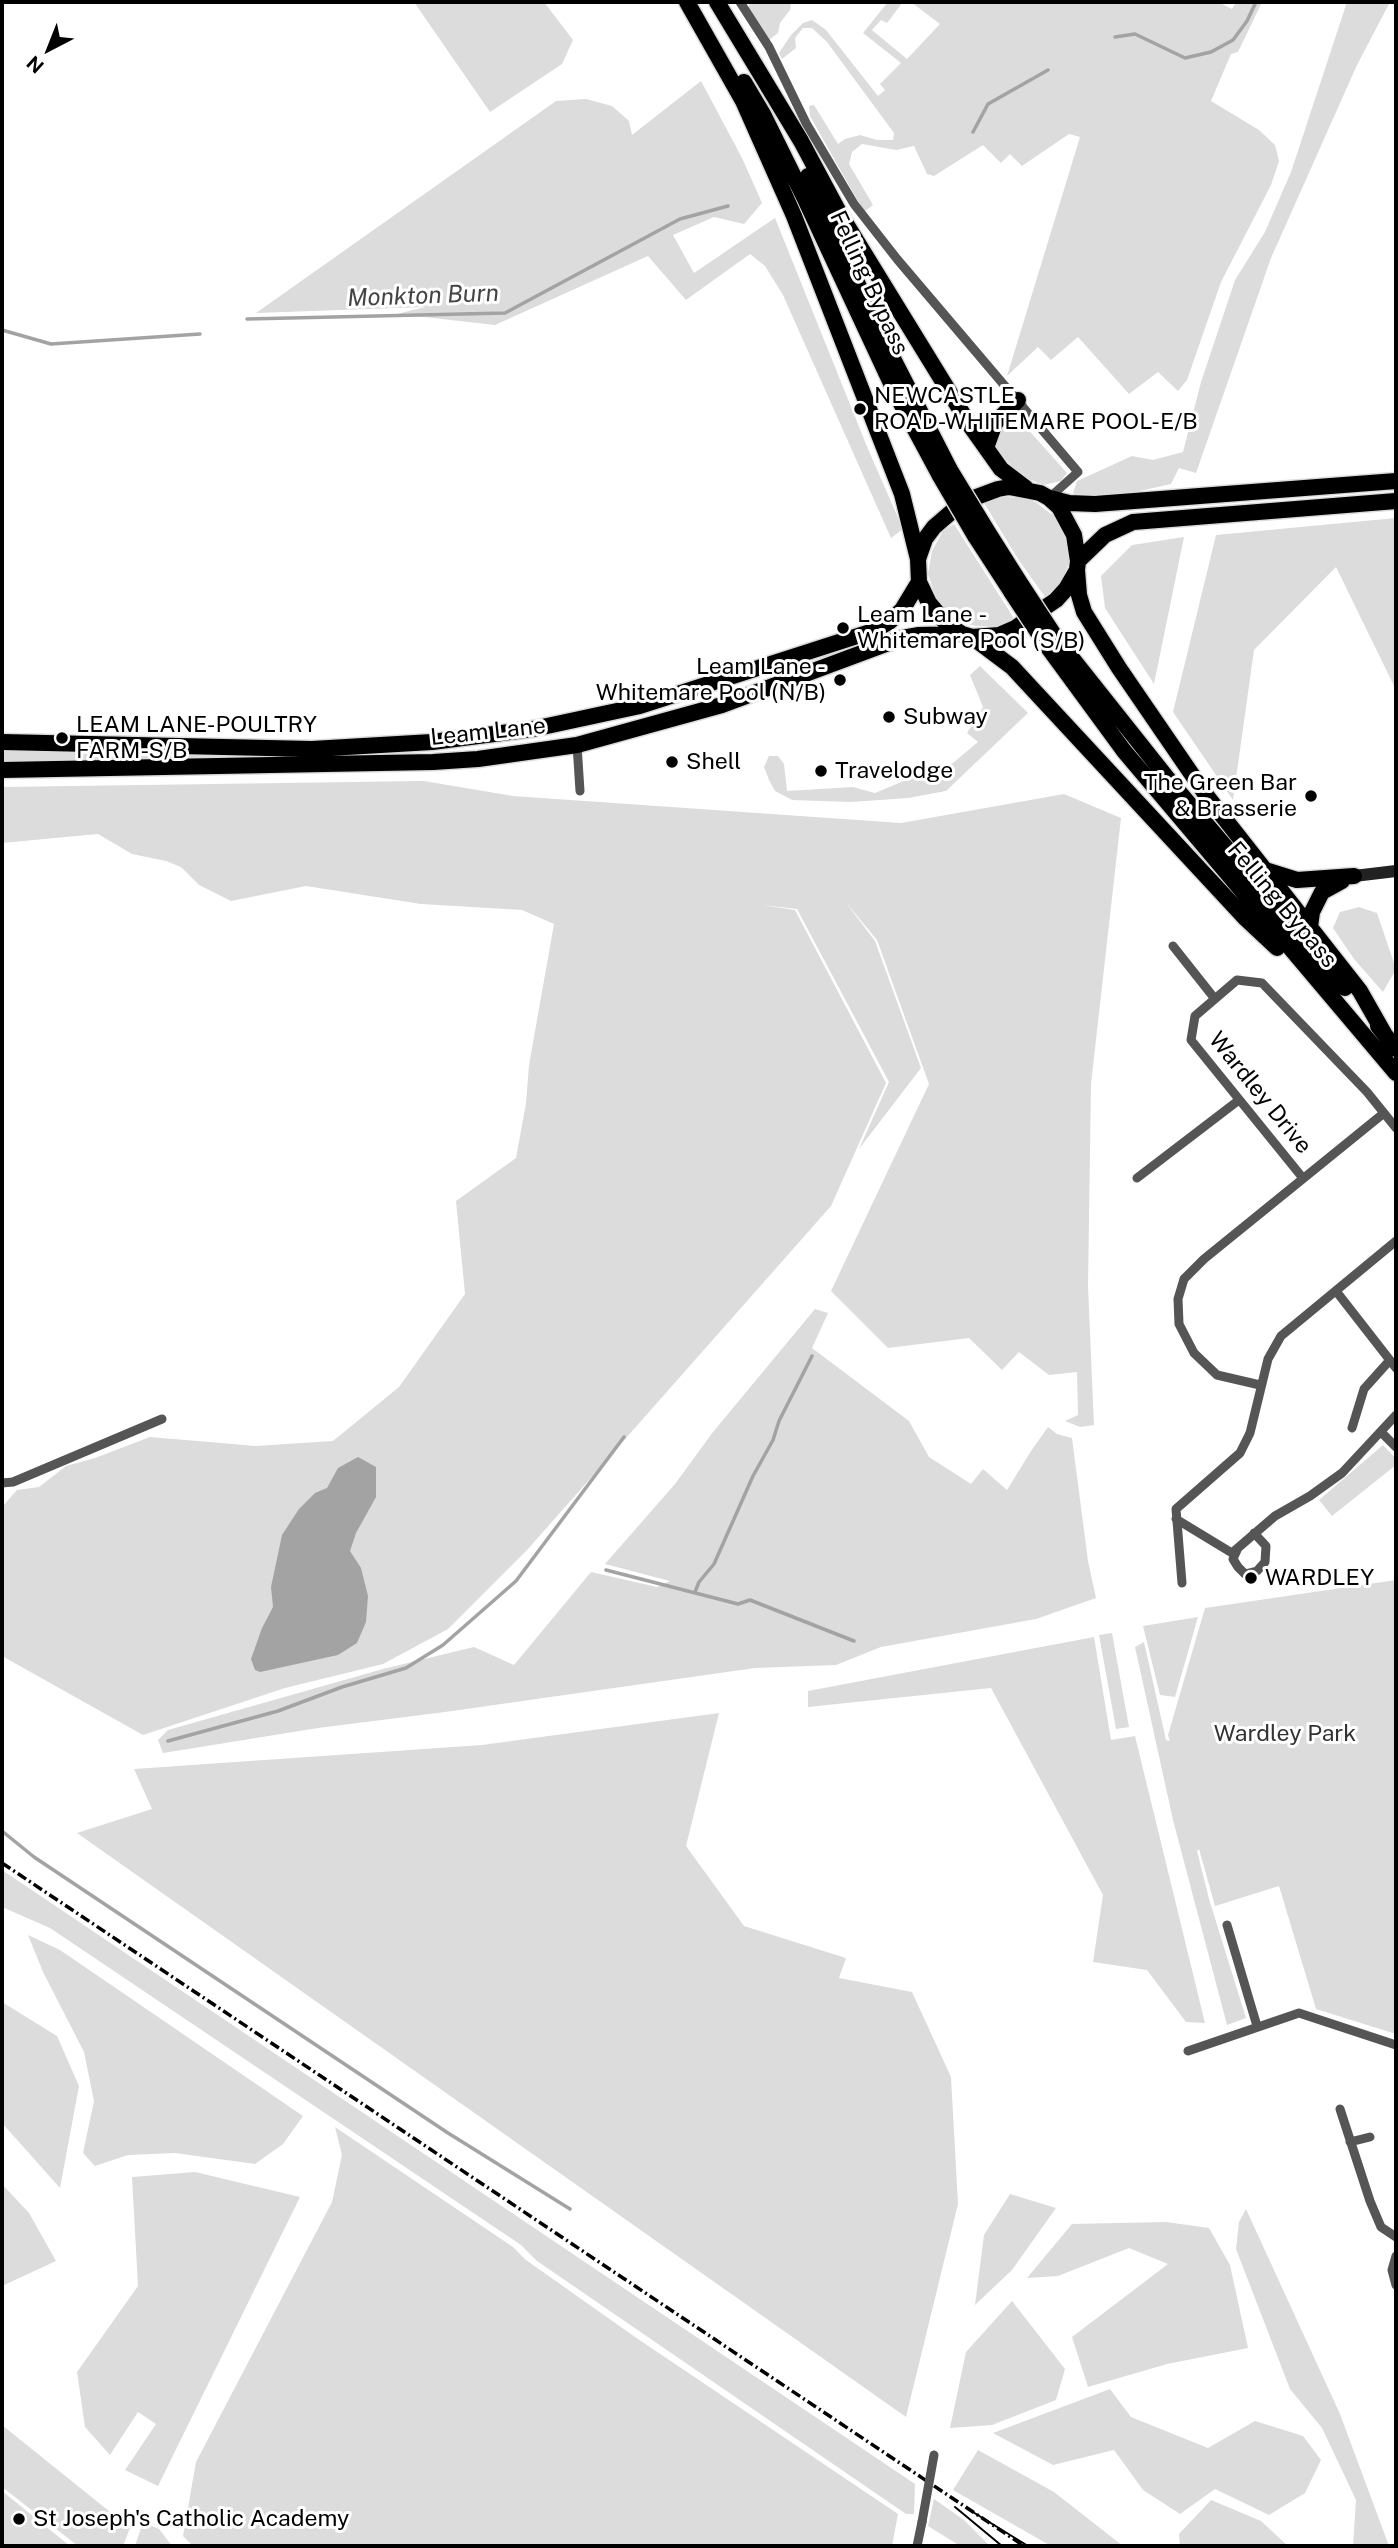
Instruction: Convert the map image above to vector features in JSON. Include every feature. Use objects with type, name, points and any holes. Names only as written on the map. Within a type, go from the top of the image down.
[{"type":"highway","points":[[687,2],[743,101],[794,216],[893,470],[910,521],[918,559],[919,582],[937,613],[1012,667],[1246,919],[1328,994]]},
{"type":"highway","name":"Felling Bypass","points":[[696,2],[763,114],[892,385],[980,532],[1096,713],[1164,800],[1396,1073]]},
{"type":"highway","points":[[715,2],[801,141],[839,214],[986,448],[1001,469],[1030,490],[1049,498],[1077,504],[1396,481]]},
{"type":"highway","name":"Felling Bypass","points":[[715,2],[789,136],[945,473]]},
{"type":"highway","points":[[986,448],[995,423],[1018,400]]},
{"type":"highway","points":[[918,559],[925,539],[934,527],[963,502],[998,488],[1030,490]]},
{"type":"highway","points":[[1049,498],[1059,507],[1069,523],[1077,547],[1079,595],[1084,612],[1119,668],[1206,795],[1360,991],[1385,1035]]},
{"type":"highway","points":[[967,636],[999,635],[1034,617],[1066,589],[1077,566],[1105,535],[1121,527],[1146,520],[1396,501]]},
{"type":"highway","name":"Leam Lane","points":[[2,742],[312,748],[432,743],[533,729],[640,706],[873,631],[902,610],[919,582]]},
{"type":"highway","name":"Leam Lane","points":[[2,770],[478,759],[577,745],[722,705],[902,638],[919,635],[967,636]]},
{"type":"highway","name":"Felling Bypass","points":[[1052,642],[1100,695],[1396,1049]]},
{"type":"highway","points":[[1263,869],[1297,880],[1354,876]]},
{"type":"highway","points":[[1310,927],[1312,912],[1322,892],[1354,876]]},
{"type":"main road","points":[[1354,876],[1396,872]]},
{"type":"street","points":[[740,2],[769,47],[806,123],[854,204],[897,259],[1078,472],[1049,498]]},
{"type":"street","points":[[577,745],[580,791]]},
{"type":"street","points":[[1173,946],[1215,999]]},
{"type":"street","name":"Wardley Drive","points":[[1302,1177],[1191,1040],[1195,1016],[1237,980],[1262,983],[1367,1092],[1396,1128]]},
{"type":"street","points":[[1137,1178],[1239,1100]]},
{"type":"street","points":[[1260,1385],[1217,1375],[1194,1353],[1179,1324],[1178,1298],[1184,1279],[1203,1259],[1384,1113]]},
{"type":"street","points":[[1182,1583],[1176,1509],[1240,1453],[1250,1433],[1268,1359],[1281,1336],[1396,1241]]},
{"type":"street","points":[[1336,1291],[1393,1364],[1364,1389],[1352,1428]]},
{"type":"street","points":[[1176,1519],[1232,1553],[1275,1516],[1342,1473],[1396,1415]]},
{"type":"street","points":[[2,1483],[13,1482],[162,1419]]},
{"type":"street","points":[[1381,1432],[1396,1447]]},
{"type":"street","points":[[1238,1548],[1233,1559],[1238,1567],[1245,1574],[1257,1571],[1265,1562],[1266,1546],[1254,1533]]},
{"type":"street","points":[[1227,1925],[1257,2026]]},
{"type":"street","points":[[1188,2051],[1299,2012],[1396,2045]]},
{"type":"street","points":[[1340,2109],[1381,2227],[1396,2237]]},
{"type":"street","points":[[1350,2142],[1370,2137]]},
{"type":"street","points":[[1396,2256],[1392,2270],[1396,2285]]},
{"type":"street","points":[[917,2546],[934,2455]]},
{"type":"green space","points":[[414,2],[544,2],[573,40],[562,64],[490,112]]},
{"type":"green space","points":[[750,2],[791,2],[790,10],[780,23],[778,33],[769,40],[748,11]]},
{"type":"green space","points":[[888,2],[903,2],[887,23],[881,20],[872,30],[907,59],[940,24],[911,2],[1218,2],[1232,9],[1236,2],[1262,2],[1238,52],[1231,54],[1211,101],[1259,130],[1275,145],[1279,161],[1271,185],[1221,282],[1187,380],[1178,391],[1158,372],[1129,394],[1078,337],[1051,360],[1038,347],[1007,376],[1080,137],[1069,134],[1022,166],[1010,154],[1001,163],[983,145],[934,176],[927,174],[914,146],[896,150],[862,144],[852,152],[849,164],[873,205],[864,212],[810,116],[809,106],[814,105],[838,144],[860,135],[877,140],[893,140],[894,133],[827,42],[812,28],[803,28],[795,38],[796,48],[782,59],[779,53],[803,23],[812,20],[826,30],[878,96],[885,90],[880,84],[901,63],[863,33]]},
{"type":"green space","points":[[1347,2],[1390,2],[1357,65],[1271,258],[1196,473],[1179,468],[1171,484],[1126,494],[1081,497],[1073,493],[1077,481],[1132,456],[1153,460],[1183,452],[1201,382],[1235,280],[1265,232],[1291,172]]},
{"type":"green space","points":[[701,81],[742,158],[762,203],[744,224],[714,217],[673,235],[694,273],[775,218],[903,529],[891,538],[783,295],[765,266],[750,254],[686,300],[648,256],[495,325],[397,314],[425,307],[256,313],[556,101],[586,99],[612,106],[629,121],[632,135]]},
{"type":"green space","points":[[1008,416],[1016,416],[1067,473],[1061,481],[1044,485],[1029,479],[995,448],[995,437]]},
{"type":"green space","points":[[1002,497],[1026,498],[1037,503],[1055,517],[1066,538],[1069,561],[1065,574],[1059,585],[1045,597],[984,503]]},
{"type":"green space","points":[[1396,518],[1396,690],[1336,567],[1254,650],[1233,800],[1173,712],[1216,535]]},
{"type":"green space","points":[[954,524],[1015,620],[1000,626],[963,623],[944,609],[936,598],[928,574],[932,551],[943,531]]},
{"type":"green space","points":[[1184,537],[1154,684],[1105,608],[1101,576],[1132,545]]},
{"type":"green space","points":[[980,666],[1028,713],[946,791],[908,798],[851,802],[792,800],[775,791],[764,767],[769,756],[778,756],[784,764],[787,791],[853,787],[875,793],[953,763],[978,742],[967,733],[983,707],[970,675]]},
{"type":"green space","points":[[2,749],[298,755],[297,759],[2,763]]},
{"type":"green space","points":[[424,781],[513,796],[901,823],[1064,794],[1121,818],[1091,1084],[1088,1286],[1094,1425],[1080,1427],[1065,1421],[1078,1415],[1077,1372],[1049,1375],[1019,1352],[1002,1370],[969,1338],[888,1348],[831,1291],[929,1084],[877,940],[844,900],[875,941],[921,1068],[859,1149],[889,1082],[797,909],[762,905],[795,910],[886,1083],[831,1206],[528,1549],[448,1629],[383,1664],[285,1688],[143,1735],[2,1656],[2,1507],[17,1490],[39,1487],[66,1466],[150,1437],[256,1446],[333,1441],[399,1387],[465,1294],[456,1201],[516,1158],[554,924],[522,910],[421,904],[306,886],[231,901],[199,885],[181,867],[132,854],[98,834],[2,843],[2,787]]},
{"type":"green space","points":[[1359,907],[1377,913],[1396,969],[1383,992],[1354,959],[1333,928],[1340,912]]},
{"type":"green space","points":[[815,1309],[828,1313],[812,1348],[909,1421],[929,1457],[971,1484],[983,1469],[1007,1490],[1048,1427],[1057,1434],[1072,1438],[1088,1561],[1096,1598],[1036,1619],[881,1647],[836,1665],[755,1668],[318,1728],[163,1753],[158,1740],[168,1730],[383,1669],[474,1647],[514,1665],[591,1572],[657,1587],[670,1581],[605,1564],[675,1484],[713,1432]]},
{"type":"green space","points":[[1383,1445],[1396,1459],[1396,1465],[1332,1516],[1319,1500]]},
{"type":"green space","name":"Wardley Park","points":[[1396,1580],[1396,2034],[1316,2009],[1279,1886],[1215,1906],[1199,1849],[1197,1851],[1209,1899],[1246,2018],[1227,2025],[1173,1820],[1135,1647],[1144,1642],[1166,1740],[1170,1741],[1168,1735],[1205,1608]]},
{"type":"green space","points":[[1198,1617],[1175,1697],[1160,1695],[1143,1626]]},
{"type":"green space","points":[[1112,1633],[1129,1727],[1116,1729],[1099,1635]]},
{"type":"green space","points":[[1094,1637],[1111,1740],[1135,1736],[1205,2023],[1186,2022],[1147,1970],[1093,1962],[1103,1895],[991,1688],[808,1707],[808,1691]]},
{"type":"green space","points":[[719,1713],[686,1846],[744,1926],[846,1958],[839,1978],[912,1992],[951,2077],[958,2204],[906,2417],[77,1833],[152,1809],[134,1769],[482,1745]]},
{"type":"green space","points":[[2,1870],[915,2484],[914,2514],[906,2514],[537,2261],[521,2245],[50,1928],[2,1907]]},
{"type":"green space","points":[[28,1935],[60,1950],[303,2116],[283,2144],[255,2164],[175,2153],[128,2155],[95,2166],[83,2153],[94,2101],[84,2052],[43,1972]]},
{"type":"green space","points":[[2,2002],[57,2036],[79,2086],[60,2188],[2,2123]]},
{"type":"green space","points":[[335,2127],[513,2247],[526,2260],[635,2337],[898,2514],[892,2546],[193,2546],[183,2536],[196,2462],[332,2202],[342,2155]]},
{"type":"green space","points":[[195,2172],[300,2197],[158,2486],[125,2470],[156,2424],[138,2412],[110,2455],[85,2427],[77,2372],[138,2286],[132,2177]]},
{"type":"green space","points":[[2,2184],[29,2213],[56,2261],[2,2286]]},
{"type":"green space","points":[[1010,2194],[1056,2208],[1012,2270],[975,2305],[984,2235]]},
{"type":"green space","points":[[1246,2209],[1340,2414],[1389,2546],[1353,2546],[1356,2500],[1322,2428],[1290,2389],[1236,2249],[1239,2222]]},
{"type":"green space","points":[[1166,2222],[1209,2228],[1230,2265],[1248,2348],[1167,2364],[1088,2387],[1072,2337],[1168,2264],[1129,2248],[1058,2276],[1027,2278],[1072,2224]]},
{"type":"green space","points":[[1012,2301],[1065,2369],[1056,2400],[992,2425],[950,2428],[966,2352]]},
{"type":"green space","points":[[1110,2389],[1131,2417],[1208,2448],[1255,2421],[1303,2436],[1321,2460],[1305,2493],[1269,2515],[1215,2489],[1180,2514],[1143,2490],[1114,2450],[1053,2465],[993,2433]]},
{"type":"green space","points":[[2,2425],[130,2528],[123,2546],[78,2546],[2,2487]]},
{"type":"green space","points":[[978,2450],[1054,2492],[1123,2546],[1051,2546],[953,2490]]},
{"type":"green space","name":"St Joseph's Catholic Academy","points":[[2,2491],[70,2546],[2,2546]]},
{"type":"green space","points":[[934,2499],[964,2520],[990,2546],[960,2546],[928,2526]]},
{"type":"green space","points":[[1211,2500],[1261,2521],[1288,2546],[1180,2546],[1179,2534]]},
{"type":"green space","points":[[143,2522],[159,2529],[172,2546],[135,2546]]},
{"type":"shaded area","points":[[358,1457],[376,1467],[376,1497],[356,1533],[350,1551],[361,1568],[368,1596],[366,1622],[357,1643],[338,1655],[260,1672],[255,1670],[251,1659],[273,1607],[271,1587],[282,1535],[299,1509],[315,1493],[327,1488],[338,1468]]},
{"type":"waterway","points":[[1115,37],[1135,34],[1185,58],[1211,52],[1233,40],[1247,21],[1256,2]]},
{"type":"waterway","points":[[973,132],[988,104],[1048,70]]},
{"type":"waterway","name":"Monkton Burn","points":[[247,319],[505,313],[680,219],[728,206]]},
{"type":"waterway","name":"Monkton Burn","points":[[2,330],[51,344],[200,334]]},
{"type":"waterway","points":[[695,1592],[699,1582],[714,1564],[753,1476],[812,1356]]},
{"type":"waterway","points":[[168,1741],[278,1711],[342,1687],[406,1668],[443,1645],[516,1581],[624,1437]]},
{"type":"waterway","points":[[606,1570],[738,1604],[750,1600],[854,1641]]},
{"type":"waterway","points":[[2,1831],[34,1857],[448,2133],[570,2209]]},
{"type":"tram line","points":[[955,2507],[1002,2546]]},
{"type":"tram line","points":[[968,2509],[1028,2546]]},
{"type":"railway","points":[[2,1863],[1024,2546]]},
{"type":"place","name":"NEWCASTLE ROAD-WHITEMARE POOL-E/B","points":[[860,409]]},
{"type":"place","name":"Leam Lane - Whitemare Pool (S/B)","points":[[843,628]]},
{"type":"place","name":"Leam Lane - Whitemare Pool (N/B)","points":[[840,680]]},
{"type":"place","name":"Subway","points":[[889,717]]},
{"type":"place","name":"LEAM LANE-POULTRY FARM-S/B","points":[[62,738]]},
{"type":"place","name":"Shell","points":[[672,762]]},
{"type":"place","name":"Travelodge","points":[[821,771]]},
{"type":"place","name":"The Green Bar & Brasserie","points":[[1311,796]]},
{"type":"place","name":"WARDLEY","points":[[1251,1578]]},
{"type":"place","name":"St Joseph's Catholic Academy","points":[[19,2519]]}]
